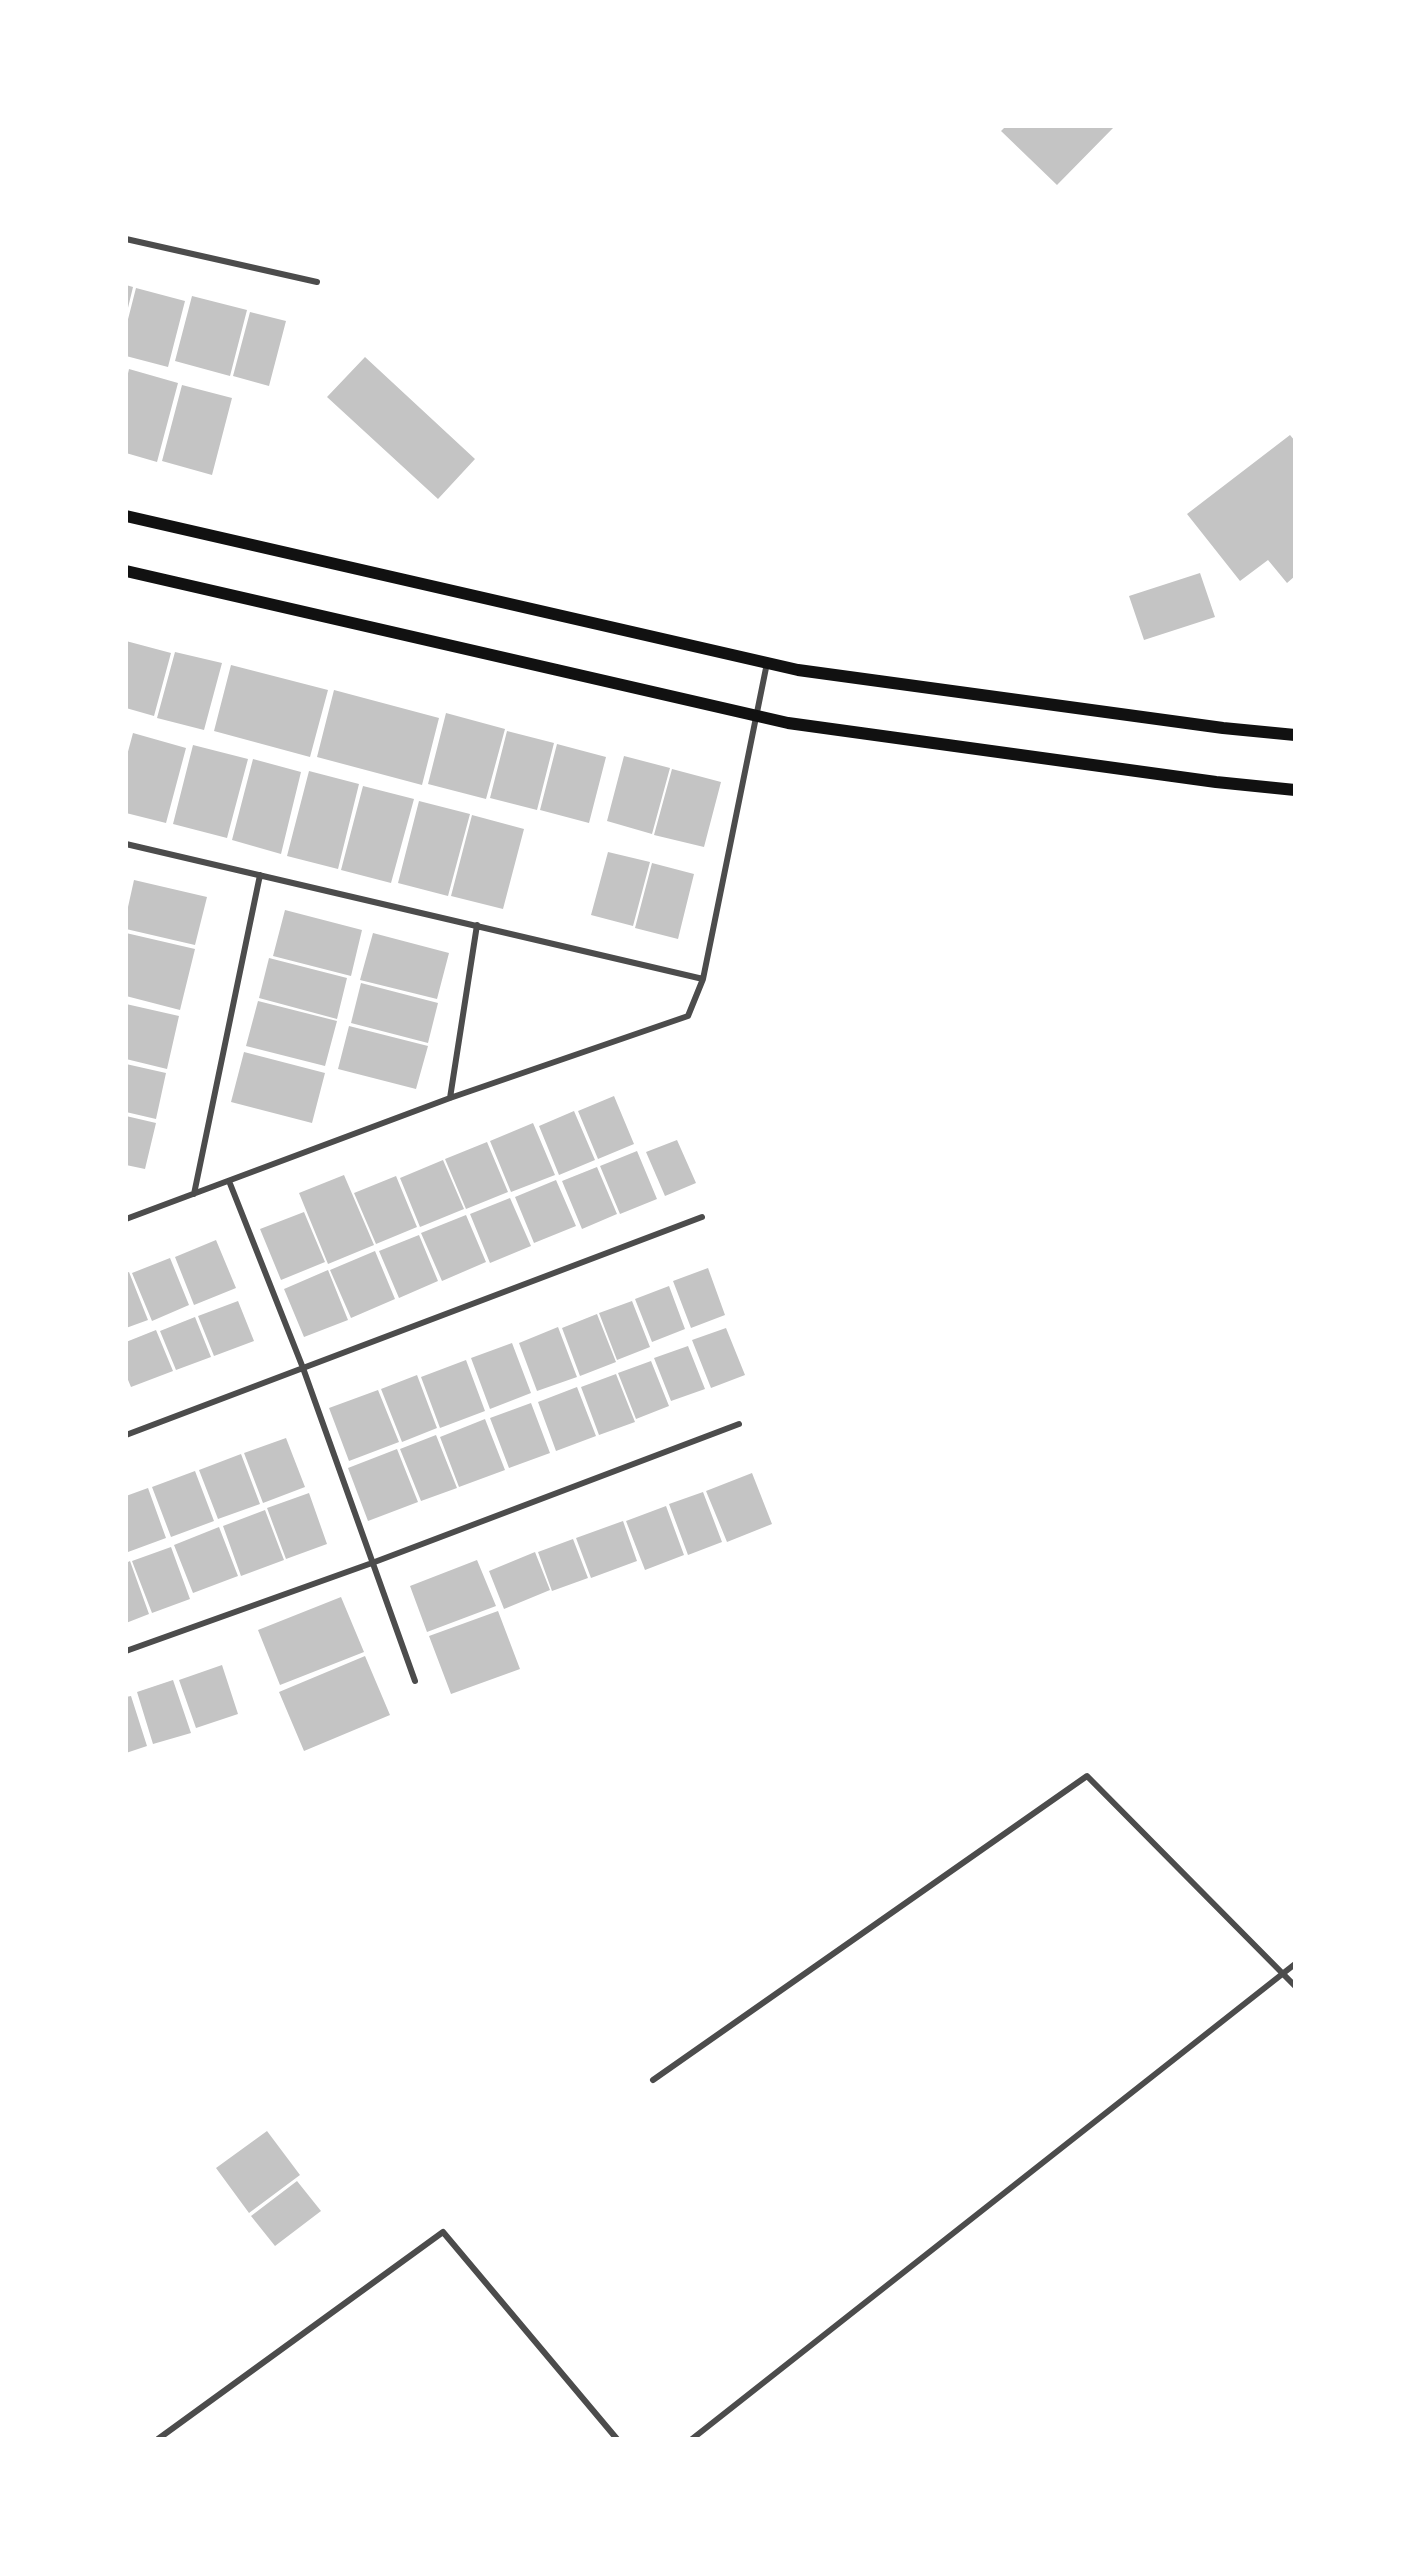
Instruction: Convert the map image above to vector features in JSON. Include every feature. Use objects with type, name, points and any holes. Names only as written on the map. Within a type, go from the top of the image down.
[{"type":"main road","points":[[126,516],[798,670],[1223,728],[1295,735]]},
{"type":"main road","points":[[126,571],[788,723],[1216,782],[1295,790]]},
{"type":"street","points":[[126,239],[317,282]]},
{"type":"street","points":[[126,1219],[450,1098],[688,1016],[703,979],[768,662]]},
{"type":"street","points":[[126,844],[703,979]]},
{"type":"street","points":[[194,1194],[260,875]]},
{"type":"street","points":[[450,1098],[477,925]]},
{"type":"street","points":[[229,1181],[303,1368],[416,1681]]},
{"type":"street","points":[[126,1435],[702,1217]]},
{"type":"street","points":[[126,1651],[372,1563],[739,1424]]},
{"type":"street","points":[[652,2080],[1087,1776],[1295,1986]]},
{"type":"street","points":[[692,2439],[1295,1964]]},
{"type":"street","points":[[158,2439],[443,2232],[617,2439]]},
{"type":"building","points":[[1006,126],[1115,126],[1057,185],[1001,131]]},
{"type":"building","points":[[126,285],[133,287],[127,312],[126,312]]},
{"type":"building","points":[[136,288],[185,301],[168,367],[126,356],[126,327]]},
{"type":"building","points":[[192,296],[247,310],[230,376],[175,361]]},
{"type":"building","points":[[250,312],[286,321],[269,386],[233,376]]},
{"type":"building","points":[[365,357],[475,459],[438,499],[327,397]]},
{"type":"building","points":[[129,369],[178,383],[157,462],[126,453],[126,382]]},
{"type":"building","points":[[182,385],[232,398],[212,475],[162,461]]},
{"type":"building","points":[[1290,435],[1295,441],[1295,576],[1287,583],[1268,560],[1240,581],[1187,514]]},
{"type":"building","points":[[1200,573],[1215,617],[1144,640],[1129,596]]},
{"type":"building","points":[[126,641],[171,653],[154,716],[126,708]]},
{"type":"building","points":[[175,652],[222,663],[204,730],[157,718]]},
{"type":"building","points":[[231,665],[328,690],[310,757],[214,731]]},
{"type":"building","points":[[334,690],[439,718],[422,785],[317,757]]},
{"type":"building","points":[[446,713],[505,729],[486,799],[428,784]]},
{"type":"building","points":[[507,731],[554,743],[537,810],[490,798]]},
{"type":"building","points":[[133,733],[186,748],[166,823],[126,813],[126,759]]},
{"type":"building","points":[[557,744],[606,757],[589,823],[540,810]]},
{"type":"building","points":[[193,745],[248,759],[227,838],[173,824]]},
{"type":"building","points":[[624,756],[670,768],[652,834],[607,821]]},
{"type":"building","points":[[253,759],[301,772],[281,854],[232,840]]},
{"type":"building","points":[[672,769],[721,782],[704,847],[654,835]]},
{"type":"building","points":[[309,771],[359,784],[338,869],[287,856]]},
{"type":"building","points":[[363,786],[414,799],[391,883],[341,870]]},
{"type":"building","points":[[419,801],[470,814],[448,896],[398,883]]},
{"type":"building","points":[[472,815],[524,829],[503,909],[451,896]]},
{"type":"building","points":[[608,852],[650,862],[633,926],[591,915]]},
{"type":"building","points":[[652,863],[694,874],[678,939],[635,928]]},
{"type":"building","points":[[134,880],[207,897],[195,945],[126,929],[126,916]]},
{"type":"building","points":[[285,910],[362,930],[351,976],[273,956]]},
{"type":"building","points":[[126,933],[195,949],[180,1010],[126,996]]},
{"type":"building","points":[[373,933],[449,953],[437,999],[360,980]]},
{"type":"building","points":[[269,958],[347,978],[337,1019],[259,998]]},
{"type":"building","points":[[361,983],[438,1003],[428,1043],[351,1023]]},
{"type":"building","points":[[258,1001],[337,1021],[325,1066],[246,1046]]},
{"type":"building","points":[[126,1004],[179,1016],[167,1069],[126,1059]]},
{"type":"building","points":[[349,1026],[428,1046],[416,1089],[338,1069]]},
{"type":"building","points":[[244,1052],[325,1073],[312,1123],[231,1102]]},
{"type":"building","points":[[126,1064],[166,1073],[156,1119],[126,1112]]},
{"type":"building","points":[[614,1096],[634,1144],[598,1159],[578,1111]]},
{"type":"building","points":[[574,1111],[595,1160],[559,1175],[539,1126]]},
{"type":"building","points":[[126,1116],[156,1123],[145,1169],[126,1165]]},
{"type":"building","points":[[533,1123],[555,1175],[511,1192],[490,1141]]},
{"type":"building","points":[[677,1140],[696,1183],[665,1196],[646,1152]]},
{"type":"building","points":[[487,1142],[508,1192],[466,1209],[445,1159]]},
{"type":"building","points":[[637,1151],[657,1199],[620,1214],[600,1166]]},
{"type":"building","points":[[443,1160],[464,1209],[420,1227],[400,1178]]},
{"type":"building","points":[[597,1167],[617,1214],[582,1229],[562,1181]]},
{"type":"building","points":[[344,1175],[374,1245],[328,1264],[299,1193]]},
{"type":"building","points":[[396,1176],[417,1227],[376,1244],[354,1193]]},
{"type":"building","points":[[556,1180],[576,1226],[534,1243],[515,1197]]},
{"type":"building","points":[[510,1198],[531,1246],[490,1263],[470,1214]]},
{"type":"building","points":[[304,1212],[325,1262],[281,1280],[260,1229]]},
{"type":"building","points":[[466,1215],[486,1262],[442,1281],[421,1233]]},
{"type":"building","points":[[419,1235],[438,1281],[399,1298],[379,1251]]},
{"type":"building","points":[[216,1240],[236,1288],[194,1305],[175,1257]]},
{"type":"building","points":[[375,1251],[395,1299],[351,1318],[330,1270]]},
{"type":"building","points":[[170,1258],[189,1305],[152,1321],[132,1273]]},
{"type":"building","points":[[708,1268],[725,1315],[691,1328],[673,1281]]},
{"type":"building","points":[[328,1270],[348,1320],[304,1337],[284,1289]]},
{"type":"building","points":[[129,1272],[148,1320],[126,1328],[126,1273]]},
{"type":"building","points":[[669,1286],[685,1329],[652,1342],[635,1299]]},
{"type":"building","points":[[238,1301],[254,1341],[214,1356],[198,1316]]},
{"type":"building","points":[[632,1301],[650,1347],[617,1360],[599,1313]]},
{"type":"building","points":[[597,1314],[616,1362],[580,1376],[562,1328]]},
{"type":"building","points":[[195,1317],[211,1357],[176,1370],[160,1331]]},
{"type":"building","points":[[558,1327],[577,1377],[537,1391],[519,1343]]},
{"type":"building","points":[[726,1328],[745,1375],[711,1388],[692,1340]]},
{"type":"building","points":[[156,1330],[173,1371],[131,1387],[126,1375],[126,1342]]},
{"type":"building","points":[[512,1343],[531,1393],[490,1409],[471,1358]]},
{"type":"building","points":[[688,1346],[705,1389],[671,1401],[654,1358]]},
{"type":"building","points":[[466,1360],[485,1411],[440,1428],[421,1377]]},
{"type":"building","points":[[651,1361],[669,1406],[636,1419],[618,1373]]},
{"type":"building","points":[[616,1374],[635,1422],[599,1435],[581,1387]]},
{"type":"building","points":[[417,1375],[437,1428],[402,1442],[381,1389]]},
{"type":"building","points":[[577,1387],[596,1436],[556,1451],[538,1402]]},
{"type":"building","points":[[378,1390],[399,1442],[349,1461],[329,1408]]},
{"type":"building","points":[[531,1403],[550,1453],[509,1468],[490,1418]]},
{"type":"building","points":[[485,1419],[505,1470],[459,1487],[440,1437]]},
{"type":"building","points":[[436,1435],[457,1488],[421,1501],[400,1449]]},
{"type":"building","points":[[286,1438],[305,1487],[263,1503],[244,1453]]},
{"type":"building","points":[[397,1449],[418,1502],[368,1521],[348,1468]]},
{"type":"building","points":[[241,1454],[260,1504],[218,1519],[199,1470]]},
{"type":"building","points":[[195,1471],[214,1521],[171,1537],[152,1487]]},
{"type":"building","points":[[752,1473],[772,1524],[727,1542],[706,1491]]},
{"type":"building","points":[[148,1488],[166,1538],[128,1552],[126,1496]]},
{"type":"building","points":[[703,1492],[722,1542],[688,1555],[669,1504]]},
{"type":"building","points":[[309,1493],[327,1544],[286,1559],[267,1508]]},
{"type":"building","points":[[666,1506],[684,1555],[645,1570],[626,1521]]},
{"type":"building","points":[[265,1510],[284,1560],[241,1576],[223,1526]]},
{"type":"building","points":[[623,1521],[637,1561],[591,1578],[576,1538]]},
{"type":"building","points":[[219,1527],[238,1576],[193,1593],[174,1545]]},
{"type":"building","points":[[573,1539],[588,1578],[552,1591],[538,1552]]},
{"type":"building","points":[[171,1547],[190,1599],[152,1613],[132,1561]]},
{"type":"building","points":[[535,1552],[550,1590],[504,1609],[489,1571]]},
{"type":"building","points":[[477,1560],[496,1606],[427,1632],[410,1586]]},
{"type":"building","points":[[130,1561],[149,1614],[126,1623],[126,1563]]},
{"type":"building","points":[[341,1597],[364,1652],[280,1685],[258,1630]]},
{"type":"building","points":[[498,1611],[520,1669],[451,1694],[429,1636]]},
{"type":"building","points":[[365,1656],[390,1715],[304,1751],[279,1692]]},
{"type":"building","points":[[222,1665],[238,1714],[196,1728],[179,1680]]},
{"type":"building","points":[[173,1680],[191,1733],[153,1744],[137,1692]]},
{"type":"building","points":[[131,1696],[147,1746],[126,1753],[126,1697]]},
{"type":"building","points":[[267,2131],[300,2175],[249,2213],[216,2168]]},
{"type":"building","points":[[297,2181],[321,2211],[275,2246],[251,2216]]}]
